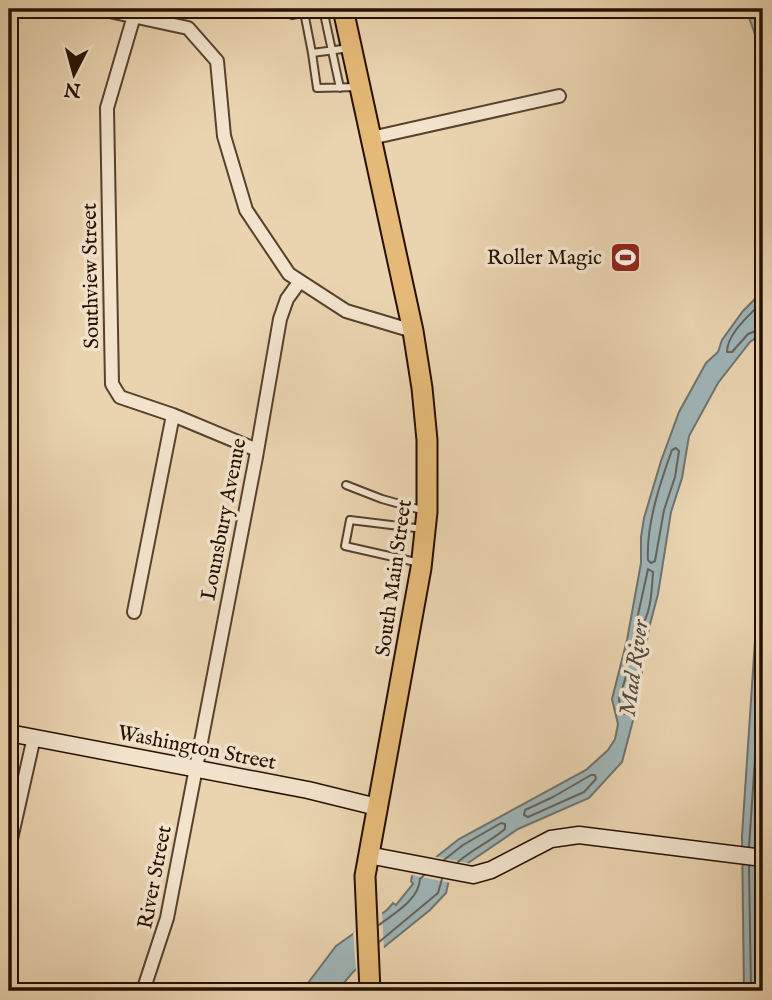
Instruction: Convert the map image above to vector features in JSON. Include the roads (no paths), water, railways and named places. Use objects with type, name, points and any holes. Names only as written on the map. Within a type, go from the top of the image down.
[{"type":"main road","name":"South Main Street","points":[[343,9],[341,49],[360,87],[413,331],[425,415],[426,521],[422,564],[365,876],[370,991]]},
{"type":"main road","name":"Washington Street","points":[[9,733],[309,790],[377,807]]},
{"type":"main road","points":[[368,855],[473,875],[483,873],[545,841],[570,835],[763,858]]},
{"type":"street","points":[[100,9],[135,13],[188,29],[217,61],[224,136],[246,210],[289,274],[346,311],[413,331]]},
{"type":"street","name":"Southview Street","points":[[135,13],[107,108],[112,384],[120,397],[173,415],[257,450]]},
{"type":"street","points":[[371,138],[559,96]]},
{"type":"street","name":"Lounsbury Avenue","points":[[196,768],[280,319],[287,299],[300,281]]},
{"type":"street","points":[[134,612],[173,415]]},
{"type":"street","points":[[9,848],[33,737]]},
{"type":"street","name":"River Street","points":[[144,991],[167,918],[196,768]]},
{"type":"lane","points":[[291,9],[292,15],[322,9],[341,49],[340,88]]},
{"type":"lane","points":[[306,11],[317,88],[360,87]]},
{"type":"lane","points":[[312,53],[341,49]]},
{"type":"lane","points":[[346,485],[426,521]]},
{"type":"lane","points":[[422,564],[345,546],[350,520],[426,521]]},
{"type":"water","points":[[746,9],[763,9],[763,57]]},
{"type":"water","name":"Mad River","points":[[763,291],[763,333],[750,342],[718,383],[689,436],[682,478],[671,512],[636,709],[622,762],[589,798],[518,829],[468,863],[449,880],[446,893],[430,910],[353,972],[337,991],[302,991],[336,946],[393,903],[396,905],[413,884],[412,876],[459,839],[586,770],[608,750],[615,739],[618,724],[612,699],[627,640],[641,563],[644,518],[661,461],[679,412],[706,363],[718,352],[722,340],[743,311]]},
{"type":"water","points":[[763,520],[763,991],[744,991],[742,836]]},
{"type":"place","name":"Roller Magic","points":[[625,257]]}]
